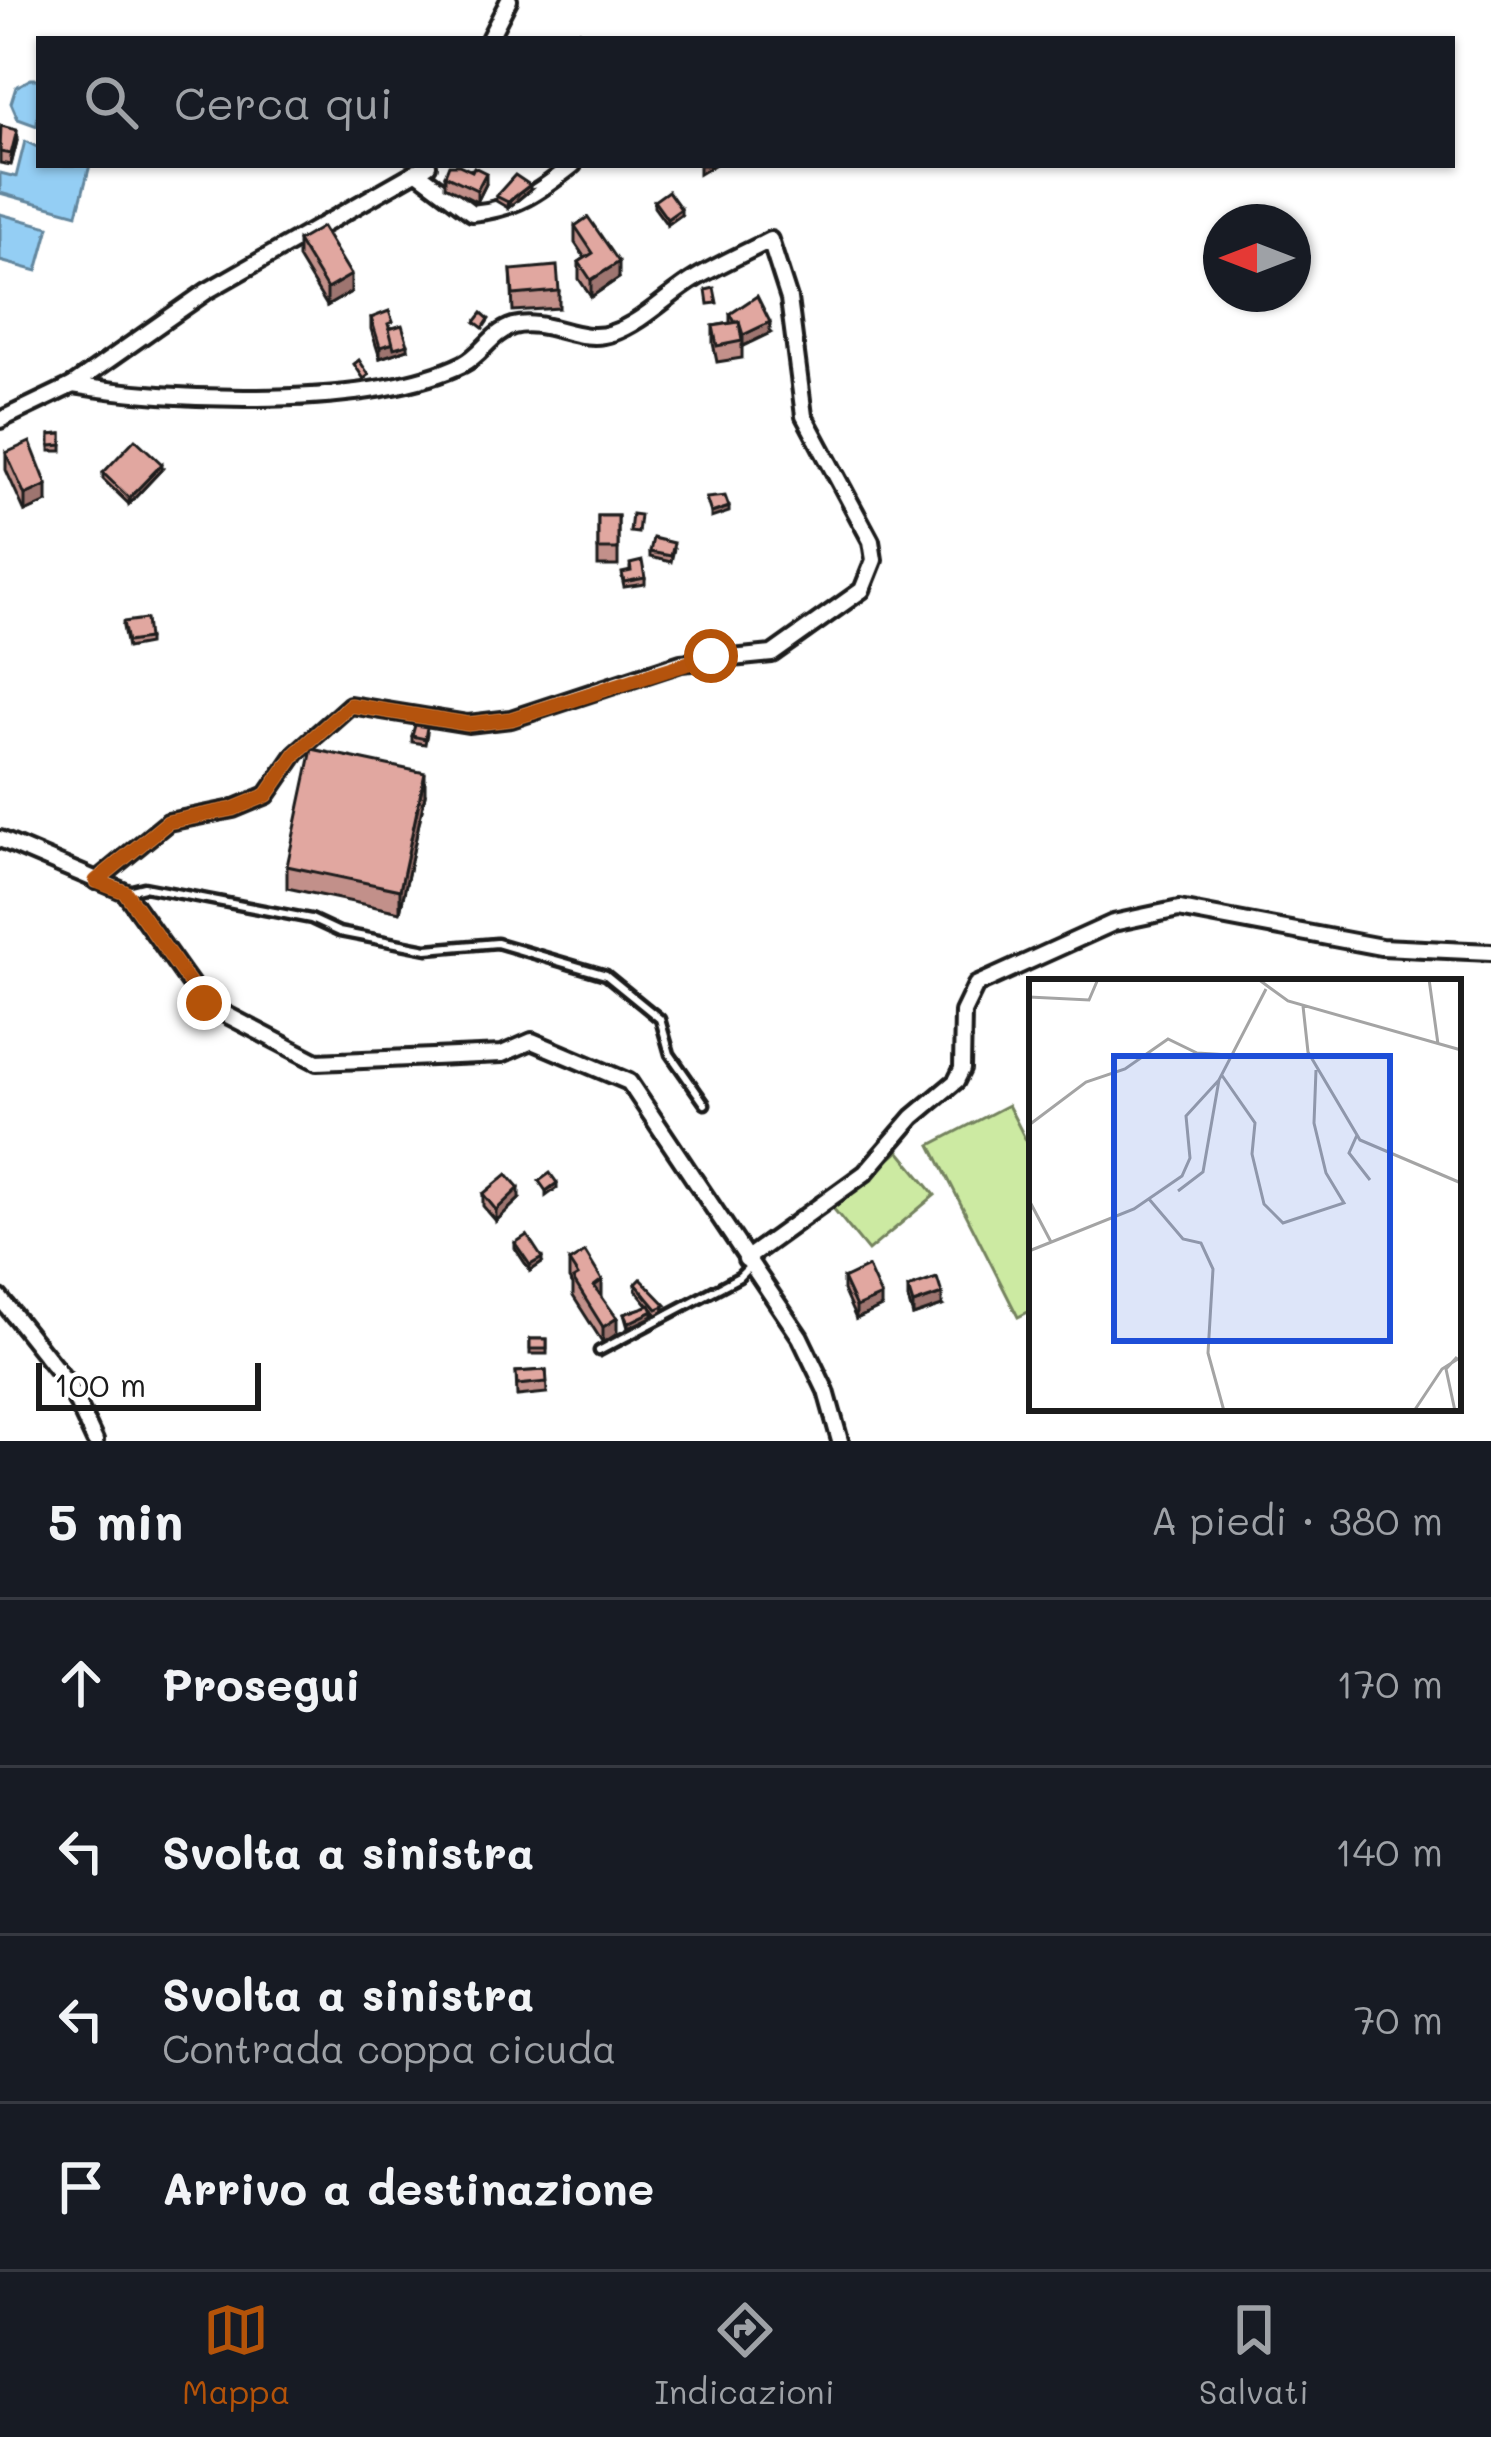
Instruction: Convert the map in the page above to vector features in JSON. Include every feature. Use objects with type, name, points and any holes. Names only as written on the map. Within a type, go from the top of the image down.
[{"type":"street","points":[[490,36],[508,0]]},
{"type":"street","points":[[0,420],[73,385],[207,291],[422,168],[472,213],[506,210],[530,199],[569,168]]},
{"type":"street","points":[[73,385],[115,392],[353,393],[466,363],[493,336],[514,326],[539,324],[592,337],[614,333],[699,277],[770,240],[789,299],[804,416],[871,542],[874,560],[862,590],[772,654],[681,663],[511,719],[468,724],[350,705],[296,753],[267,795],[233,809],[168,822],[96,881]]},
{"type":"street","points":[[0,839],[125,892],[204,1003],[317,1062],[502,1054],[532,1041],[629,1082],[800,1336],[826,1391],[840,1441]]},
{"type":"street","points":[[748,1262],[865,1174],[913,1117],[956,1082],[962,1069],[963,1012],[976,985],[1113,923],[1196,910],[1381,947],[1491,952]]},
{"type":"street","points":[[0,1298],[69,1384],[94,1441]]},
{"type":"lane","points":[[125,892],[144,887],[427,949],[497,944],[606,975],[660,1018],[670,1054],[705,1104]]},
{"type":"lane","points":[[599,1351],[739,1276],[748,1262]]},
{"type":"green space","points":[[1008,1105],[1029,1146],[1029,1312],[1018,1317],[931,1145]]},
{"type":"green space","points":[[899,1151],[935,1195],[868,1251],[832,1207]]},
{"type":"water","points":[[36,79],[36,126],[18,119],[11,103],[16,87]]},
{"type":"water","points":[[25,141],[36,146],[36,168],[89,168],[77,214],[0,193],[0,173],[16,177]]},
{"type":"water","points":[[0,214],[49,227],[37,271],[0,261]]},
{"type":"building","points":[[1,126],[17,130],[11,154],[0,152]]},
{"type":"building","points":[[448,168],[476,168],[486,173],[477,190],[445,175]]},
{"type":"building","points":[[515,175],[530,185],[508,202],[496,196]]},
{"type":"building","points":[[668,191],[681,209],[667,219],[654,201]]},
{"type":"building","points":[[588,217],[619,262],[591,280],[579,262],[593,253],[575,226]]},
{"type":"building","points":[[322,227],[351,275],[327,289],[298,241]]},
{"type":"building","points":[[557,266],[559,291],[513,295],[511,270]]},
{"type":"building","points":[[714,288],[717,303],[708,304],[706,290]]},
{"type":"building","points":[[757,296],[770,322],[743,335],[730,314]]},
{"type":"building","points":[[389,311],[394,343],[380,347],[371,318]]},
{"type":"building","points":[[482,313],[489,319],[483,328],[475,322]]},
{"type":"building","points":[[739,322],[742,341],[717,346],[713,326]]},
{"type":"building","points":[[402,325],[408,344],[394,348],[389,329]]},
{"type":"building","points":[[359,360],[369,375],[364,379],[354,364]]},
{"type":"building","points":[[62,434],[62,445],[50,446],[50,435]]},
{"type":"building","points":[[135,439],[162,464],[129,498],[103,473]]},
{"type":"building","points":[[30,442],[47,485],[25,495],[6,453]]},
{"type":"building","points":[[725,496],[729,507],[711,513],[706,498]]},
{"type":"building","points":[[632,514],[640,515],[638,533],[630,532]]},
{"type":"building","points":[[598,516],[618,516],[618,549],[598,549]]},
{"type":"building","points":[[653,538],[674,543],[671,556],[650,552]]},
{"type":"building","points":[[642,561],[645,578],[624,582],[622,573],[631,571],[630,564]]},
{"type":"building","points":[[146,619],[148,639],[127,642],[123,622]]},
{"type":"building","points":[[415,725],[427,727],[425,739],[412,736]]},
{"type":"building","points":[[312,749],[425,773],[400,890],[287,866]]},
{"type":"building","points":[[550,1173],[557,1183],[546,1191],[539,1181]]},
{"type":"building","points":[[507,1174],[519,1188],[496,1210],[483,1194]]},
{"type":"building","points":[[527,1235],[542,1258],[530,1265],[515,1243]]},
{"type":"building","points":[[585,1252],[602,1280],[594,1286],[617,1318],[603,1327],[573,1279],[578,1276],[569,1262]]},
{"type":"building","points":[[868,1267],[881,1296],[856,1307],[843,1279]]},
{"type":"building","points":[[937,1278],[942,1294],[913,1304],[908,1288]]},
{"type":"building","points":[[641,1279],[666,1305],[657,1309],[636,1284]]},
{"type":"building","points":[[650,1305],[653,1311],[628,1323],[624,1314]]},
{"type":"building","points":[[530,1339],[547,1339],[547,1349],[530,1349]]},
{"type":"building","points":[[546,1370],[547,1382],[517,1385],[516,1372]]},
{"type":"route","points":[[204,1003],[125,892],[96,881],[168,822],[233,809],[267,795],[296,753],[350,705],[468,724],[511,719],[711,656]]}]
